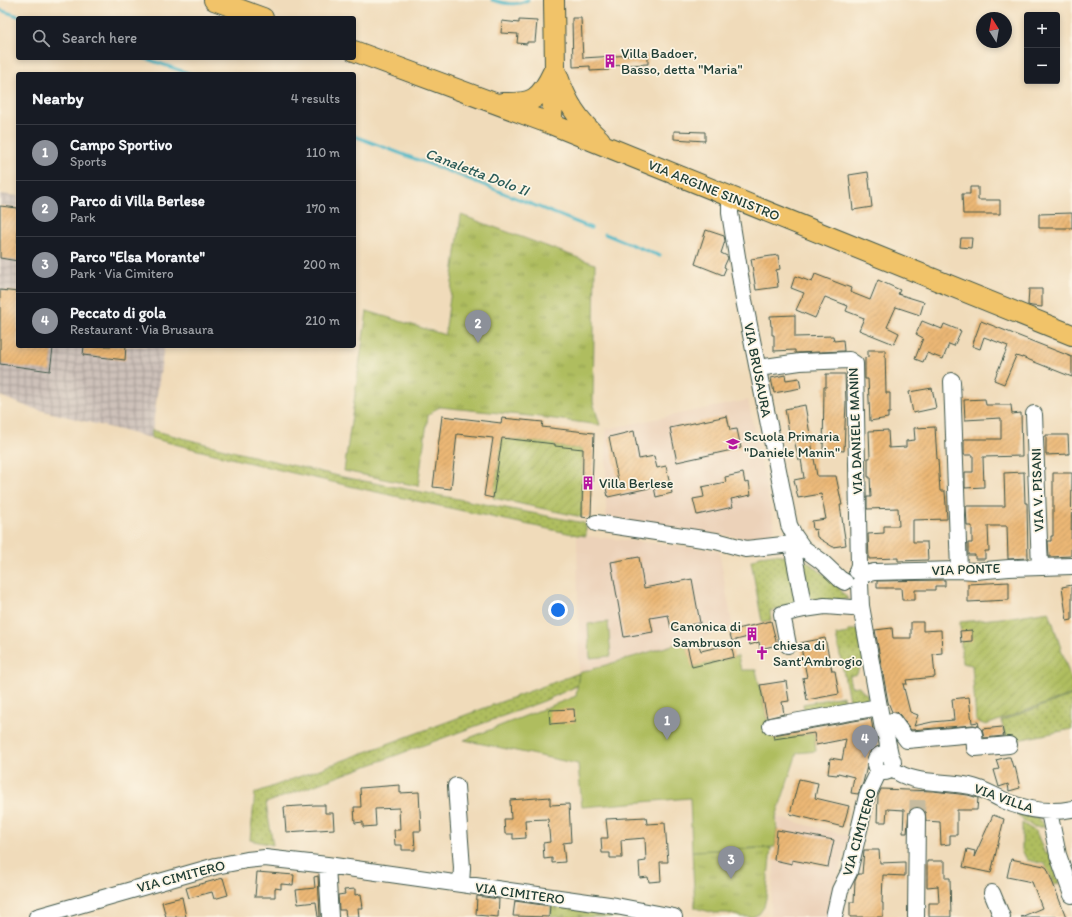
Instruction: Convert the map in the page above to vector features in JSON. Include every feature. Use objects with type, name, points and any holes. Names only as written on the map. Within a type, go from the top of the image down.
[{"type":"main road","points":[[214,0],[258,16]]},
{"type":"main road","points":[[550,124],[552,118],[555,69],[554,0]]},
{"type":"main road","name":"VIA ARGINE SINISTRO","points":[[356,52],[550,124],[1072,335]]},
{"type":"main road","points":[[492,102],[518,104],[532,100],[538,96],[547,85],[555,69]]},
{"type":"main road","points":[[555,69],[567,101],[577,116],[608,147]]},
{"type":"street","name":"VIA BRUSAURA","points":[[732,198],[730,213],[744,300],[784,506],[796,548],[808,552],[821,561],[854,578]]},
{"type":"street","name":"VIA DANIELE MANIN","points":[[758,368],[800,362],[849,360],[855,364],[859,565],[854,578]]},
{"type":"street","points":[[952,381],[959,570]]},
{"type":"street","name":"VIA V. PISANI","points":[[1034,414],[1040,567]]},
{"type":"street","points":[[596,523],[716,541],[746,549],[792,544],[796,548],[804,607]]},
{"type":"street","name":"VIA PONTE","points":[[854,578],[874,572],[974,571],[1072,566]]},
{"type":"street","points":[[854,578],[851,592],[857,607],[879,707],[887,725]]},
{"type":"street","points":[[788,645],[782,614],[804,607],[857,607]]},
{"type":"street","points":[[771,726],[879,707]]},
{"type":"street","points":[[884,764],[880,736],[887,725],[894,721],[907,740],[974,734],[975,748],[1009,745]]},
{"type":"street","name":"VIA VILLA","points":[[884,764],[918,786],[960,778],[977,788],[1017,806],[1031,810],[1050,812],[1072,809]]},
{"type":"street","name":"VIA CIMITERO","points":[[834,917],[840,890],[849,872],[867,796],[884,764]]},
{"type":"street","name":"VIA CIMITERO","points":[[456,786],[462,868],[461,884]]},
{"type":"street","points":[[1050,812],[1056,846],[1072,893]]},
{"type":"street","points":[[916,917],[917,816]]},
{"type":"street","name":"VIA CIMITERO","points":[[37,917],[208,868],[265,858],[327,865],[461,884],[616,912],[674,917]]},
{"type":"street","points":[[327,865],[330,917]]},
{"type":"street","points":[[992,893],[1002,917]]},
{"type":"shaded area","points":[[0,194],[16,196],[16,348],[164,348],[151,438],[28,407],[0,396]]},
{"type":"shaded area","points":[[748,400],[775,529],[767,533],[745,538],[606,519],[606,429]]},
{"type":"shaded area","points":[[577,535],[719,550],[733,629],[579,673]]},
{"type":"shaded area","points":[[776,817],[849,836],[827,917],[770,917],[777,830]]},
{"type":"green space","points":[[461,215],[595,264],[593,402],[600,425],[540,417],[440,407],[428,416],[418,486],[344,471],[367,311],[445,335]]},
{"type":"green space","points":[[152,430],[240,453],[343,477],[584,523],[586,525],[586,536],[417,501],[257,465],[151,438]]},
{"type":"green space","points":[[499,438],[549,443],[556,439],[555,446],[583,449],[582,517],[493,498],[500,453],[497,451]]},
{"type":"green space","points":[[774,554],[791,556],[796,606],[770,611],[771,620],[762,622],[751,561],[760,556]]},
{"type":"green space","points":[[798,557],[803,558],[835,583],[848,599],[815,603],[810,602]]},
{"type":"green space","points":[[1049,611],[1072,683],[1072,694],[986,725],[976,721],[972,665],[962,663],[960,622],[1012,617]]},
{"type":"green space","points":[[608,622],[611,656],[590,658],[588,624]]},
{"type":"green space","points":[[858,629],[865,665],[859,667],[857,674],[849,676],[851,687],[859,686],[863,692],[867,694],[869,702],[850,705],[836,635],[848,633],[848,631]]},
{"type":"green space","points":[[686,641],[693,667],[738,656],[741,670],[756,670],[767,719],[769,719],[774,739],[814,733],[816,751],[797,753],[776,817],[777,830],[775,847],[692,851],[690,798],[582,807],[578,764],[464,740],[576,696],[579,673]]},
{"type":"green space","points":[[579,673],[577,686],[544,701],[266,803],[273,845],[250,840],[255,793]]},
{"type":"green space","points":[[1072,695],[1072,729],[1008,742],[1001,721]]},
{"type":"green space","points":[[843,696],[845,706],[805,714],[803,704]]},
{"type":"green space","points":[[1020,813],[1037,819],[1043,823],[1045,827],[1033,827],[1018,816]]},
{"type":"green space","points":[[1022,823],[1036,831],[1045,854],[1049,853],[1059,883],[1055,885],[1045,864],[1027,860],[1022,850]]},
{"type":"green space","points":[[771,848],[766,898],[764,907],[759,914],[752,917],[741,917],[727,913],[715,913],[695,908],[692,851]]},
{"type":"green space","points":[[551,904],[630,917],[551,917]]},
{"type":"building","name":"Villa Badoer, Basso, detta \"Maria\"","points":[[572,18],[581,18],[583,58],[648,54],[648,64],[608,66],[609,70],[590,71],[590,66],[573,67]]},
{"type":"building","points":[[519,20],[537,21],[535,42],[527,42],[527,44],[517,43],[518,34],[501,33],[502,21],[519,23]]},
{"type":"building","points":[[674,131],[705,132],[705,141],[674,139]]},
{"type":"building","points":[[868,172],[872,207],[853,210],[849,175]]},
{"type":"building","points":[[970,187],[978,187],[978,200],[1000,200],[1000,214],[963,214],[962,194],[970,194]]},
{"type":"building","points":[[0,206],[16,208],[16,261],[0,258]]},
{"type":"building","points":[[1072,213],[1072,228],[1039,228],[1039,214]]},
{"type":"building","points":[[706,230],[724,236],[725,241],[721,253],[728,258],[724,267],[726,268],[723,275],[695,264]]},
{"type":"building","points":[[961,238],[972,238],[971,248],[960,247]]},
{"type":"building","points":[[778,255],[780,269],[776,270],[778,287],[756,290],[751,259]]},
{"type":"building","points":[[815,274],[851,288],[850,292],[870,300],[878,280],[900,290],[898,294],[924,302],[920,315],[896,307],[887,327],[899,333],[894,344],[859,330],[864,318],[846,311],[848,306],[825,297],[815,318],[796,310],[804,293],[791,288],[795,276],[812,282]]},
{"type":"building","points":[[1029,289],[1042,289],[1042,307],[1028,305]]},
{"type":"building","points":[[0,290],[16,292],[16,348],[53,348],[50,371],[0,364]]},
{"type":"building","points":[[795,315],[795,337],[833,336],[834,341],[843,340],[844,351],[795,353],[795,350],[774,351],[774,335],[772,335],[770,316]]},
{"type":"building","points":[[922,321],[942,329],[944,324],[961,331],[954,346],[949,344],[943,359],[927,353],[923,362],[915,359],[923,338],[916,334]]},
{"type":"building","points":[[981,321],[1072,357],[1072,377],[1016,356],[1004,384],[994,380],[1008,346],[984,337],[980,349],[972,346]]},
{"type":"building","points":[[84,348],[126,348],[125,360],[83,355]]},
{"type":"building","points":[[868,350],[885,350],[886,393],[890,393],[890,413],[888,413],[888,418],[870,421],[868,379],[865,379],[865,358],[868,357]]},
{"type":"building","points":[[826,374],[845,374],[846,402],[844,451],[832,450],[832,453],[823,453],[824,387],[826,387]]},
{"type":"building","points":[[785,375],[786,380],[799,378],[801,388],[774,393],[771,378]]},
{"type":"building","points":[[932,388],[936,408],[913,413],[909,392]]},
{"type":"building","points":[[985,399],[986,405],[1011,405],[1012,414],[1021,413],[1022,456],[983,457],[984,487],[965,488],[965,472],[973,472],[973,455],[964,455],[964,439],[1001,439],[1001,418],[965,420],[964,400]]},
{"type":"building","points":[[805,405],[817,476],[836,476],[842,505],[840,505],[846,545],[833,547],[817,537],[816,529],[813,530],[812,521],[826,519],[821,494],[798,498],[794,480],[804,478],[801,459],[799,460],[792,432],[789,433],[785,409]]},
{"type":"building","points":[[442,416],[501,423],[502,418],[543,422],[542,427],[594,433],[591,515],[588,518],[582,517],[583,449],[555,446],[555,444],[502,438],[493,498],[484,496],[493,438],[457,434],[451,489],[433,487]]},
{"type":"building","points":[[727,416],[730,430],[737,429],[741,448],[677,462],[670,428]]},
{"type":"building","points":[[935,427],[940,491],[945,491],[947,519],[913,520],[913,542],[927,542],[928,560],[898,561],[898,558],[869,559],[868,534],[884,533],[884,526],[899,526],[898,508],[867,509],[867,497],[871,497],[870,477],[868,477],[868,458],[870,458],[869,431],[888,430],[889,448],[906,447],[906,441],[915,440],[914,428]]},
{"type":"building","points":[[634,431],[639,459],[654,456],[657,468],[666,466],[672,493],[656,497],[654,487],[608,497],[605,483],[618,480],[609,437]]},
{"type":"building","points":[[1046,435],[1068,435],[1069,454],[1046,455]]},
{"type":"building","points":[[1024,472],[1025,503],[1027,503],[1028,558],[1008,559],[1007,526],[988,526],[989,551],[985,551],[985,559],[975,559],[975,555],[968,555],[968,543],[972,543],[972,526],[967,526],[966,506],[1005,506],[1004,473]]},
{"type":"building","points":[[743,473],[745,483],[749,482],[751,495],[731,499],[733,507],[697,515],[693,499],[704,497],[702,487],[726,482],[725,477]]},
{"type":"building","points":[[1053,473],[1072,473],[1071,556],[1049,557],[1048,541],[1051,541],[1051,536],[1053,536]]},
{"type":"building","points":[[639,557],[644,588],[692,579],[700,623],[671,628],[668,615],[650,618],[653,632],[624,637],[611,562]]},
{"type":"building","points":[[945,580],[945,586],[935,586],[935,590],[915,590],[915,600],[902,600],[901,588],[877,588],[877,581]]},
{"type":"building","points":[[1009,582],[1009,600],[968,602],[968,584]]},
{"type":"building","points":[[1072,585],[1072,620],[1067,621],[1062,587]]},
{"type":"building","name":"Canonica di Sambruson","points":[[771,621],[777,645],[760,649],[759,642],[750,645],[748,637],[732,641],[729,631]]},
{"type":"building","points":[[911,622],[923,622],[923,631],[941,630],[942,653],[933,654],[935,677],[906,680],[907,684],[903,684],[910,712],[918,715],[914,726],[932,722],[954,720],[952,699],[969,697],[972,723],[978,722],[979,726],[973,725],[911,730],[897,712],[892,712],[888,702],[875,630],[892,628],[893,638],[911,638]]},
{"type":"building","points":[[972,630],[972,641],[961,642],[960,631]]},
{"type":"building","points":[[825,638],[832,671],[835,671],[839,694],[807,700],[803,678],[807,677],[800,643]]},
{"type":"building","points":[[698,643],[701,651],[731,644],[734,657],[692,667],[687,646]]},
{"type":"building","points":[[786,681],[789,701],[782,702],[784,714],[767,718],[760,685]]},
{"type":"building","points":[[574,709],[575,722],[550,724],[549,710]]},
{"type":"building","points":[[871,718],[874,736],[863,783],[858,794],[851,793],[854,777],[838,773],[837,775],[828,774],[830,758],[842,760],[846,739],[816,745],[814,733],[774,739],[773,735]]},
{"type":"building","points":[[1002,727],[1004,736],[984,738],[982,729]]},
{"type":"building","points":[[1010,757],[1013,767],[1015,766],[1020,788],[1009,791],[1008,784],[999,787],[994,770],[999,769],[996,760]]},
{"type":"building","points":[[799,779],[818,783],[815,798],[849,806],[843,827],[790,814]]},
{"type":"building","points":[[400,785],[400,793],[419,792],[421,831],[414,831],[415,850],[402,850],[402,845],[395,845],[394,830],[400,830],[399,808],[375,809],[376,826],[363,827],[363,822],[355,823],[354,807],[361,807],[360,788]]},
{"type":"building","points":[[881,789],[933,791],[968,795],[978,798],[977,810],[957,810],[957,835],[950,835],[950,844],[941,845],[940,822],[926,821],[925,812],[921,808],[913,808],[909,812],[907,833],[903,833],[904,810],[887,809],[886,822],[877,822],[878,796]]},
{"type":"building","points":[[550,797],[550,805],[569,804],[571,842],[563,843],[565,862],[552,863],[552,858],[544,859],[543,843],[550,842],[548,819],[525,820],[526,838],[513,839],[513,834],[505,834],[504,819],[511,819],[510,800]]},
{"type":"building","points":[[325,805],[325,813],[333,813],[334,829],[286,832],[284,807]]},
{"type":"building","points":[[993,815],[1004,819],[991,873],[963,867],[967,849],[975,851],[974,857]]},
{"type":"building","points":[[646,817],[647,824],[665,823],[668,862],[660,862],[661,881],[649,882],[648,877],[640,878],[639,862],[646,861],[645,838],[621,840],[622,858],[610,858],[610,853],[602,853],[601,838],[608,838],[606,819]]},
{"type":"building","points":[[777,830],[834,840],[828,867],[792,860],[792,864],[774,860]]},
{"type":"building","points":[[864,850],[879,850],[880,863],[905,862],[905,876],[883,875],[883,917],[850,917],[850,902],[854,902],[855,881],[858,874],[862,874]]},
{"type":"building","points":[[1011,859],[1044,866],[1047,868],[1066,917],[1021,917],[1042,908],[1032,882],[1007,877]]},
{"type":"building","points":[[927,861],[945,861],[945,878],[950,878],[951,917],[929,917],[929,903],[939,903],[938,886],[927,887]]},
{"type":"building","points":[[257,872],[294,875],[293,885],[281,884],[281,889],[275,888],[275,897],[255,897]]},
{"type":"building","points":[[318,876],[320,917],[318,917],[316,902],[298,904],[296,890],[315,888],[314,877]]},
{"type":"building","points":[[223,878],[228,895],[214,899],[212,892],[189,898],[186,888]]},
{"type":"building","points":[[355,889],[355,895],[361,894],[363,908],[358,908],[359,917],[346,917],[345,910],[339,910],[338,895],[345,894],[344,890]]},
{"type":"building","points":[[477,896],[499,899],[498,917],[476,915]]},
{"type":"building","points":[[182,897],[186,917],[166,917],[162,902]]},
{"type":"building","points":[[515,901],[550,906],[549,917],[513,916]]},
{"type":"waterway","points":[[492,0],[510,4],[528,0]]},
{"type":"waterway","name":"Canaletta Dolo II","points":[[0,10],[18,16]]},
{"type":"waterway","name":"Canaletta Dolo II","points":[[150,60],[185,72]]},
{"type":"waterway","name":"Canaletta Dolo II","points":[[356,137],[466,178],[591,228]]},
{"type":"waterway","name":"Canaletta Dolo II","points":[[605,234],[660,256]]},
{"type":"tunnel","points":[[917,816],[918,791]]},
{"type":"place","name":"Villa Badoer, Basso, detta \"Maria\"","points":[[610,61]]},
{"type":"place","name":"Parco di Villa Berlese","points":[[478,343]]},
{"type":"place","name":"Scuola Primaria \"Daniele Manin\"","points":[[733,444]]},
{"type":"place","name":"Villa Berlese","points":[[588,483]]},
{"type":"place","name":"Canonica di Sambruson","points":[[752,634]]},
{"type":"place","name":"chiesa di Sant'Ambrogio","points":[[762,653]]},
{"type":"place","name":"Campo Sportivo","points":[[667,740]]},
{"type":"place","name":"Peccato di gola","points":[[865,758]]},
{"type":"place","name":"Parco \"Elsa Morante\"","points":[[731,879]]}]
